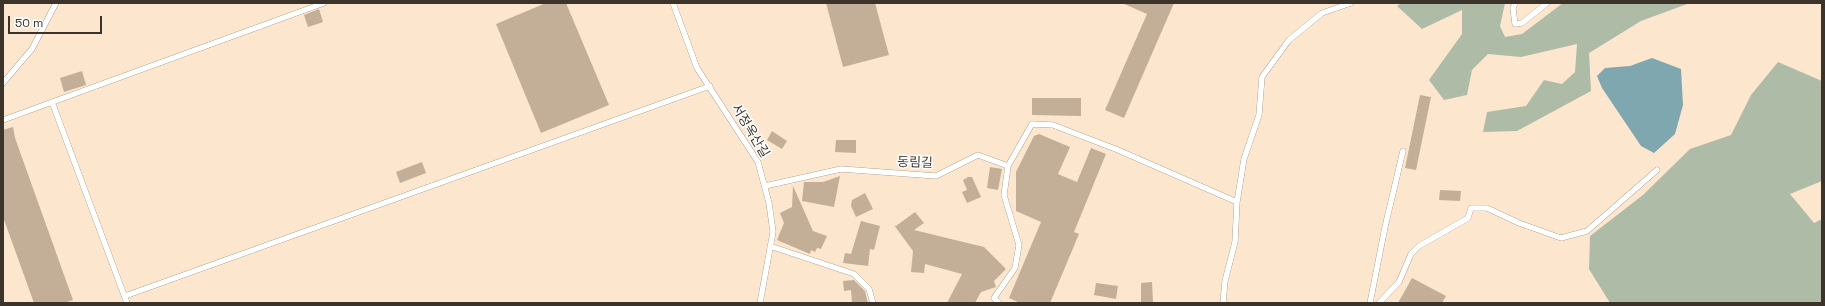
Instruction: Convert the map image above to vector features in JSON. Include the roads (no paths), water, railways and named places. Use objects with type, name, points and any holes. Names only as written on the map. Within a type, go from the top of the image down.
[{"type":"lane","points":[[3,83],[32,49],[56,3]]},
{"type":"lane","points":[[3,120],[324,3]]},
{"type":"lane","name":"서정옥산길","points":[[673,3],[697,68],[758,162],[765,186],[773,232],[760,303]]},
{"type":"lane","points":[[1223,303],[1225,281],[1235,242],[1237,202],[1244,158],[1259,114],[1262,77],[1289,40],[1322,13],[1351,3]]},
{"type":"lane","points":[[1515,3],[1513,8],[1515,24],[1522,23],[1547,3]]},
{"type":"lane","points":[[125,296],[710,86]]},
{"type":"lane","points":[[52,102],[127,303]]},
{"type":"lane","points":[[999,303],[994,298],[1015,268],[1019,245],[1004,195],[1008,166],[1032,124],[1053,125],[1118,150],[1237,202]]},
{"type":"lane","points":[[1370,303],[1384,227],[1404,151]]},
{"type":"lane","name":"동림길","points":[[765,186],[840,169],[936,176],[978,155],[1008,166]]},
{"type":"lane","points":[[1379,303],[1399,282],[1411,254],[1419,246],[1468,218],[1471,208],[1487,208],[1519,223],[1560,238],[1587,231],[1657,170]]},
{"type":"lane","points":[[770,246],[854,274],[868,289],[873,303]]},
{"type":"water","points":[[1652,58],[1681,69],[1683,105],[1675,134],[1654,153],[1641,146],[1602,88],[1597,76],[1605,68],[1630,66]]}]
